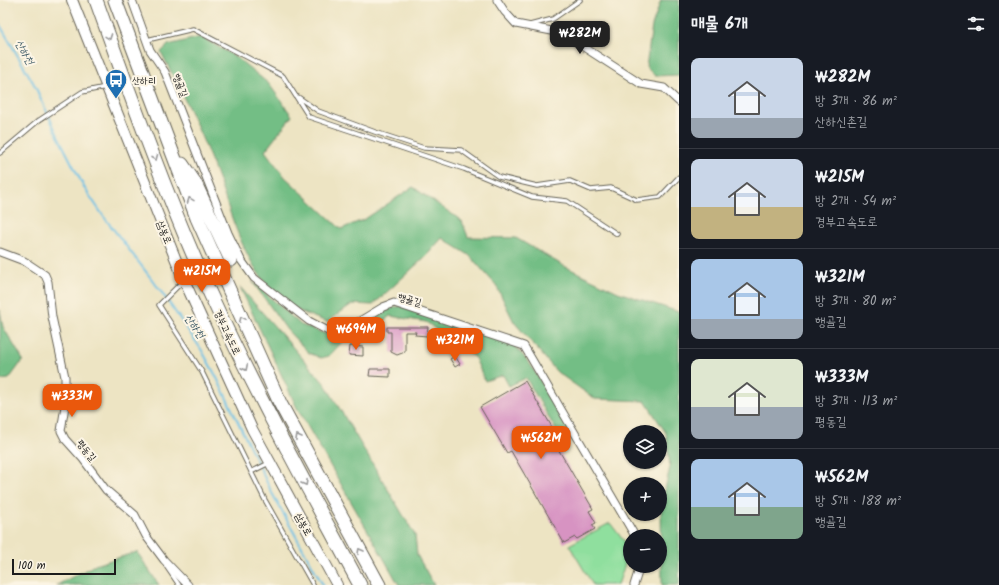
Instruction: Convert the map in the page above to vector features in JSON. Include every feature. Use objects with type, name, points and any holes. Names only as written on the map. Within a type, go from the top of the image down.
[{"type":"highway","name":"경부고속도로","points":[[96,0],[153,153],[211,295],[267,412],[360,585]]},
{"type":"highway","name":"경부고속도로","points":[[115,0],[197,218],[280,403],[379,585]]},
{"type":"highway","points":[[169,146],[195,183],[231,260]]},
{"type":"main road","name":"삼봉로","points":[[72,0],[184,280],[267,464],[337,585]]},
{"type":"street","name":"행골길","points":[[132,0],[150,50],[165,72],[228,233],[241,260],[254,278],[310,321],[328,331],[353,325],[383,307],[394,303],[524,346],[631,529]]},
{"type":"street","points":[[497,0],[516,24],[562,33],[640,84],[664,88],[679,102]]},
{"type":"street","name":"평동길","points":[[0,252],[24,261],[45,275],[48,282],[52,317],[65,377],[65,406],[60,431],[106,490],[135,515],[146,536],[164,560],[188,585]]},
{"type":"street","points":[[634,585],[638,573]]},
{"type":"lane","points":[[524,26],[553,19],[580,0]]},
{"type":"lane","points":[[147,40],[193,29],[283,76],[309,117],[464,169],[532,197],[567,201],[617,234]]},
{"type":"lane","points":[[0,153],[43,117],[82,92],[106,87]]},
{"type":"lane","points":[[296,95],[318,111],[424,148],[461,150],[499,177],[537,186],[570,181],[591,190],[611,188],[637,200],[660,197],[679,177]]},
{"type":"lane","points":[[184,280],[159,305],[202,372],[251,472],[313,585]]},
{"type":"lane","points":[[251,472],[267,464]]},
{"type":"lane","points":[[164,560],[179,585]]},
{"type":"green space","points":[[661,0],[679,0],[679,75],[655,76],[646,67],[652,26]]},
{"type":"green space","points":[[201,37],[236,57],[269,84],[292,116],[265,151],[285,177],[341,229],[365,219],[413,187],[462,221],[468,237],[516,238],[562,265],[618,292],[679,312],[679,585],[662,585],[662,573],[667,573],[667,529],[661,529],[661,521],[667,521],[667,480],[670,467],[667,425],[661,425],[645,401],[595,399],[557,372],[514,322],[496,285],[469,255],[442,238],[427,255],[373,305],[352,304],[327,322],[304,313],[287,304],[269,287],[257,272],[240,238],[201,136],[161,52],[168,45]]},
{"type":"green space","points":[[252,281],[301,325],[329,335],[359,327],[383,307],[383,310],[401,306],[514,345],[530,364],[574,435],[563,442],[526,378],[509,386],[503,375],[485,381],[475,358],[426,322],[390,316],[374,329],[343,341],[329,356],[321,358],[309,353],[287,330]]},
{"type":"green space","points":[[240,287],[325,384],[415,535],[417,555],[434,585],[399,585],[297,408]]},
{"type":"green space","points":[[0,310],[3,327],[23,360],[9,379],[0,380]]},
{"type":"green space","points":[[610,523],[623,540],[623,570],[618,585],[593,585],[569,545]]},
{"type":"green space","points":[[137,552],[159,585],[57,585],[95,565]]},
{"type":"building","points":[[387,327],[428,327],[427,336],[415,335],[416,332],[405,332],[405,352],[397,355],[391,352],[391,332],[387,332]]},
{"type":"building","points":[[350,346],[363,347],[363,356],[349,355]]},
{"type":"building","points":[[455,356],[460,364],[455,367],[450,359]]},
{"type":"building","points":[[370,369],[390,369],[390,377],[369,376]]},
{"type":"building","points":[[525,381],[562,444],[557,447],[593,509],[589,511],[596,523],[592,525],[595,529],[577,539],[575,537],[564,543],[511,451],[507,453],[480,407]]},
{"type":"waterway","name":"산하천","points":[[0,25],[34,84],[85,189],[104,217],[160,290],[201,349],[216,376],[272,493],[323,585]]},
{"type":"place","name":"산하리","points":[[116,100]]}]
